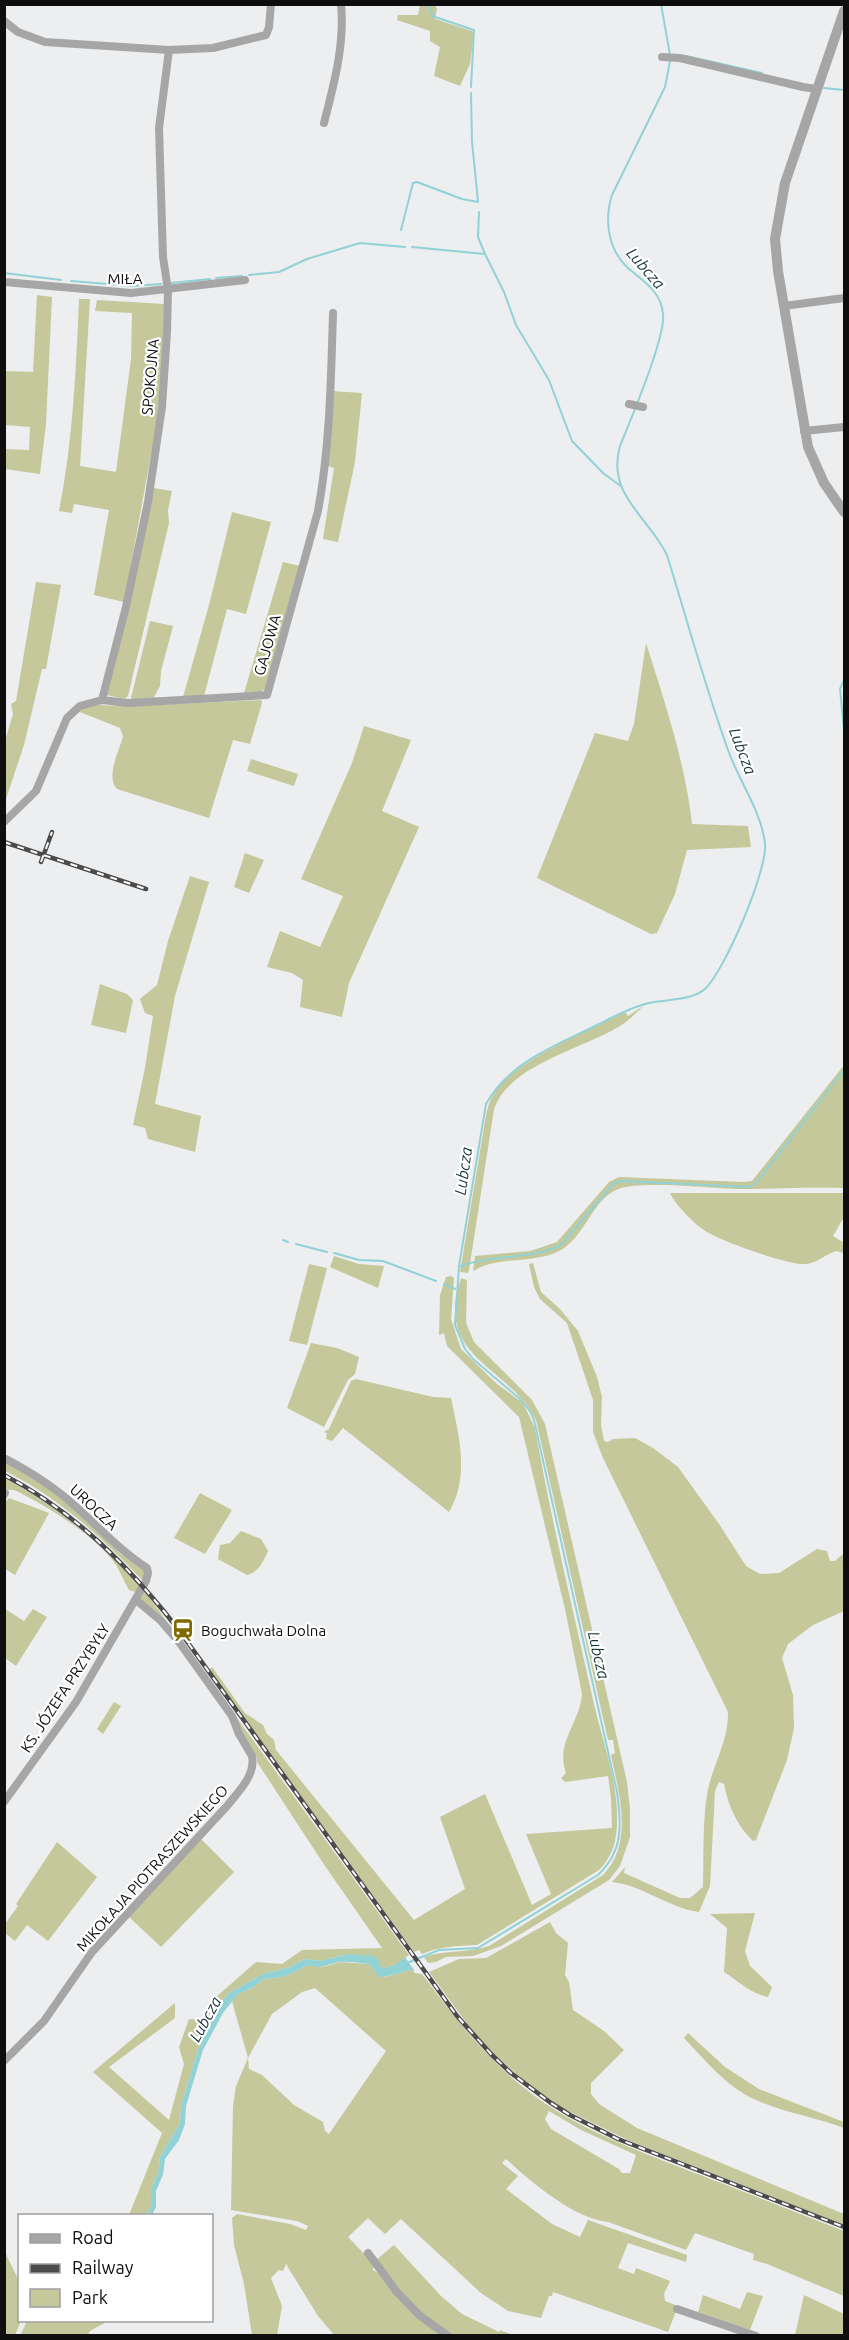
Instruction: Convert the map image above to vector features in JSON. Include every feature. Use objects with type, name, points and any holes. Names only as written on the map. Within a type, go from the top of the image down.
[{"type":"street","points":[[4,21],[18,32],[45,42],[169,50],[213,48],[259,39],[268,33],[271,4]]},
{"type":"street","points":[[324,123],[339,54],[341,4]]},
{"type":"street","points":[[844,11],[785,183],[777,224],[776,256],[804,430],[816,469],[844,512]]},
{"type":"street","name":"SPOKOJNA","points":[[102,700],[126,607],[148,502],[159,433],[165,371],[168,290],[163,258],[159,128],[169,50]]},
{"type":"street","points":[[662,57],[677,57],[818,89]]},
{"type":"street","name":"MIŁA","points":[[4,282],[131,293],[245,280]]},
{"type":"street","points":[[784,306],[844,298]]},
{"type":"street","name":"GAJOWA","points":[[4,822],[40,784],[67,718],[80,706],[102,700],[128,704],[267,695],[322,491],[327,441],[333,313]]},
{"type":"street","points":[[629,404],[643,407]]},
{"type":"street","points":[[804,430],[844,427]]},
{"type":"street","name":"UROCZA","points":[[4,1458],[51,1486],[85,1515],[118,1549],[147,1568],[148,1577],[144,1586]]},
{"type":"street","name":"KS. JÓZEFA PRZYBYŁY","points":[[4,1802],[76,1702],[144,1586]]},
{"type":"street","name":"MIKOŁAJA PIOTRASZEWSKIEGO","points":[[4,2061],[44,2021],[92,1952],[227,1806],[244,1784],[253,1766],[252,1756],[223,1702],[173,1634],[151,1611],[136,1600]]},
{"type":"street","points":[[368,2253],[419,2315],[448,2336]]},
{"type":"street","points":[[677,2309],[756,2336]]},
{"type":"green space","points":[[420,5],[435,5],[437,9],[435,19],[474,33],[470,64],[460,86],[434,76],[440,47],[430,41],[430,31],[397,20],[398,15],[418,15]]},
{"type":"green space","points":[[37,295],[52,297],[46,424],[40,474],[4,469],[5,449],[29,450],[30,427],[5,425],[5,371],[33,372]]},
{"type":"green space","points":[[79,299],[90,299],[80,466],[116,472],[131,359],[132,313],[95,311],[97,300],[164,304],[162,367],[155,433],[124,602],[94,595],[109,510],[74,504],[72,513],[59,511],[71,432]]},
{"type":"green space","points":[[332,391],[362,393],[355,462],[338,542],[323,539],[334,468],[328,466]]},
{"type":"green space","points":[[153,488],[172,491],[168,510],[169,523],[128,696],[124,699],[107,695],[130,607]]},
{"type":"green space","points":[[232,512],[271,522],[246,614],[227,609],[204,696],[183,697],[209,605]]},
{"type":"green space","points":[[283,562],[300,566],[265,689],[261,692],[244,693]]},
{"type":"green space","points":[[36,582],[61,585],[46,669],[42,669],[24,745],[5,802],[5,741],[13,714],[11,704],[16,701]]},
{"type":"green space","points":[[150,621],[173,626],[161,671],[160,686],[153,699],[134,700],[131,698]]},
{"type":"green space","points":[[646,643],[685,778],[692,824],[748,826],[751,847],[687,850],[675,894],[657,933],[651,934],[537,878],[595,733],[628,741],[634,724]]},
{"type":"green space","points":[[261,700],[250,744],[233,740],[209,818],[117,789],[112,777],[123,736],[120,728],[80,712],[83,708],[95,705],[130,706]]},
{"type":"green space","points":[[364,726],[411,740],[382,811],[419,827],[349,983],[342,1017],[300,1007],[303,980],[292,973],[267,967],[280,931],[320,947],[343,896],[301,879],[352,763]]},
{"type":"green space","points":[[251,759],[298,774],[294,786],[247,771]]},
{"type":"green space","points":[[245,853],[264,860],[249,893],[234,887]]},
{"type":"green space","points":[[190,876],[209,882],[175,996],[155,1104],[201,1116],[195,1152],[148,1139],[145,1128],[133,1125],[153,1016],[145,1013],[140,999],[157,985],[168,941]]},
{"type":"green space","points":[[100,984],[127,994],[133,1000],[126,1033],[91,1025]]},
{"type":"green space","points":[[643,1006],[626,1022],[610,1032],[534,1067],[503,1093],[494,1109],[469,1270],[468,1273],[460,1272],[486,1115],[497,1089],[522,1066],[539,1056],[625,1012],[628,1016]]},
{"type":"green space","points":[[844,1065],[844,1188],[735,1189],[656,1185],[626,1187],[608,1195],[594,1210],[576,1236],[561,1250],[551,1255],[494,1263],[473,1271],[475,1256],[530,1251],[557,1242],[609,1182],[619,1177],[752,1181]]},
{"type":"green space","points":[[670,1193],[844,1193],[844,1217],[833,1236],[844,1243],[844,1253],[836,1251],[811,1263],[802,1264],[752,1251],[704,1230],[685,1213]]},
{"type":"green space","points":[[334,1256],[359,1264],[384,1266],[378,1288],[330,1267]]},
{"type":"green space","points":[[533,1263],[541,1292],[560,1309],[578,1331],[597,1377],[602,1397],[601,1425],[604,1441],[635,1438],[678,1467],[746,1566],[760,1574],[779,1573],[817,1549],[827,1551],[830,1561],[835,1561],[844,1553],[844,1611],[813,1625],[788,1644],[782,1658],[793,1695],[794,1728],[787,1760],[756,1840],[753,1841],[747,1835],[738,1822],[724,1784],[719,1782],[715,1791],[710,1886],[699,1912],[677,1906],[634,1887],[612,1882],[625,1867],[624,1873],[680,1898],[690,1898],[703,1887],[706,1801],[726,1732],[728,1712],[603,1458],[593,1432],[593,1400],[567,1323],[540,1299],[534,1287],[529,1264]]},
{"type":"green space","points":[[309,1264],[327,1268],[307,1345],[289,1341]]},
{"type":"green space","points":[[446,1277],[454,1278],[451,1319],[461,1349],[497,1384],[523,1403],[535,1428],[593,1700],[612,1775],[617,1806],[617,1828],[611,1853],[599,1870],[477,1945],[442,1948],[422,1954],[419,1950],[414,1952],[209,1670],[212,1667],[245,1713],[263,1725],[267,1734],[274,1740],[276,1750],[414,1920],[465,1889],[440,1817],[485,1794],[532,1905],[551,1894],[526,1834],[612,1828],[608,1776],[565,1782],[561,1778],[566,1773],[563,1762],[566,1742],[582,1694],[565,1609],[519,1417],[447,1346],[444,1333],[439,1335],[440,1295]]},
{"type":"green space","points":[[461,1278],[467,1280],[466,1323],[474,1342],[532,1400],[545,1424],[627,1782],[630,1837],[620,1866],[609,1880],[501,1946],[473,1956],[446,1957],[428,1963],[424,1957],[489,1946],[603,1875],[613,1862],[618,1848],[622,1818],[611,1755],[615,1753],[613,1740],[608,1740],[536,1420],[509,1386],[478,1359],[466,1344],[457,1327],[455,1305]]},
{"type":"green space","points":[[311,1343],[337,1348],[359,1357],[355,1374],[348,1380],[324,1427],[287,1408]]},
{"type":"green space","points":[[356,1379],[433,1397],[451,1398],[459,1441],[461,1470],[455,1498],[449,1512],[343,1428],[332,1441],[326,1439],[327,1433],[324,1432],[329,1429],[351,1381]]},
{"type":"green space","points":[[4,1460],[54,1491],[121,1554],[144,1570],[146,1574],[143,1581],[79,1520],[25,1481],[5,1471]]},
{"type":"green space","points":[[4,1478],[77,1526],[94,1540],[110,1555],[141,1586],[136,1592],[129,1590],[116,1565],[97,1543],[70,1522],[40,1504],[14,1490],[7,1490]]},
{"type":"green space","points":[[200,1493],[232,1510],[205,1554],[174,1538]]},
{"type":"green space","points":[[9,1498],[49,1513],[15,1575],[5,1569],[5,1502]]},
{"type":"green space","points":[[241,1531],[261,1539],[268,1551],[258,1569],[247,1575],[218,1559],[220,1545],[230,1543]]},
{"type":"green space","points":[[144,1590],[409,1955],[395,1965],[383,1968],[348,1954],[320,1961],[305,1959],[290,1967],[263,1974],[229,1993],[218,2006],[198,2050],[181,2106],[180,2123],[160,2157],[158,2174],[151,2189],[151,2206],[147,2214],[129,2214],[162,2133],[93,2072],[175,2003],[175,2018],[109,2067],[169,2120],[184,2064],[179,2047],[189,2019],[202,2020],[206,2017],[208,2004],[256,1962],[282,1964],[302,1950],[382,1948],[257,1762],[257,1758],[245,1742],[224,1702],[139,1598]]},
{"type":"green space","points":[[5,1609],[24,1621],[33,1609],[47,1617],[16,1666],[5,1658]]},
{"type":"green space","points":[[114,1702],[121,1706],[103,1734],[97,1729]]},
{"type":"green space","points":[[200,1838],[234,1872],[161,1947],[128,1916]]},
{"type":"green space","points":[[57,1842],[97,1877],[48,1941],[27,1925],[15,1941],[5,1933],[5,1924]]},
{"type":"green space","points":[[755,1913],[745,1951],[750,1966],[772,1987],[768,1997],[750,1990],[724,1972],[727,1928],[710,1914]]},
{"type":"green space","points":[[550,1922],[556,1933],[568,1943],[565,1975],[569,1982],[573,2010],[604,2031],[624,2050],[591,2083],[591,2094],[599,2104],[637,2128],[844,2214],[844,2225],[630,2141],[566,2110],[534,2090],[479,2040],[429,1972],[459,1959],[486,1958]]},
{"type":"green space","points":[[340,1962],[369,1964],[380,1977],[414,1970],[414,1973],[422,1974],[460,2023],[501,2068],[532,2094],[568,2118],[627,2146],[844,2231],[844,2296],[753,2260],[754,2254],[695,2233],[686,2250],[581,2214],[553,2198],[506,2159],[502,2163],[518,2176],[506,2189],[552,2224],[580,2237],[588,2220],[687,2255],[686,2262],[628,2243],[618,2268],[634,2274],[636,2268],[670,2281],[664,2294],[665,2301],[678,2306],[668,2332],[553,2292],[552,2296],[549,2296],[541,2318],[508,2311],[481,2293],[401,2219],[385,2234],[368,2218],[348,2237],[374,2264],[373,2270],[406,2307],[440,2335],[334,2335],[318,2316],[286,2264],[283,2271],[279,2270],[271,2278],[282,2306],[277,2335],[252,2335],[244,2284],[234,2245],[232,2218],[237,2214],[290,2224],[306,2230],[308,2226],[297,2221],[231,2210],[233,2106],[236,2086],[248,2058],[232,2001],[238,1994],[264,1979],[283,1977],[309,1965],[321,1967]],"holes":[[[315,1988],[386,2051],[329,2134],[325,2131],[323,2122],[294,2105],[262,2075],[249,2069],[248,2058],[272,2014],[302,1992]],[[549,2111],[581,2130],[636,2155],[630,2173],[622,2173],[619,2169],[551,2129],[545,2119]]]},
{"type":"green space","points":[[688,2033],[725,2067],[759,2089],[844,2122],[844,2128],[776,2108],[738,2090],[684,2038]]},
{"type":"green space","points":[[394,2245],[441,2296],[462,2314],[499,2332],[500,2330],[513,2335],[452,2335],[430,2320],[411,2302],[376,2260]]},
{"type":"green space","points":[[4,2250],[18,2279],[18,2322],[21,2322],[15,2335],[5,2335]]},
{"type":"green space","points":[[747,2292],[763,2296],[750,2330],[698,2312],[703,2295],[740,2309]]},
{"type":"green space","points":[[804,2295],[844,2314],[844,2335],[795,2335]]},
{"type":"green space","points":[[27,2322],[106,2322],[90,2331],[88,2335],[20,2336]]},
{"type":"water","points":[[348,1954],[374,1956],[383,1968],[395,1965],[405,1957],[414,1970],[379,1977],[369,1964],[342,1962],[320,1967],[309,1965],[283,1977],[264,1979],[238,1994],[223,2013],[203,2050],[186,2106],[185,2124],[179,2140],[165,2159],[163,2175],[156,2191],[156,2207],[152,2214],[147,2214],[151,2206],[151,2189],[158,2174],[160,2157],[180,2123],[181,2106],[198,2050],[218,2006],[229,1993],[263,1974],[290,1967],[305,1959],[320,1961]]},
{"type":"waterway","points":[[430,4],[432,16],[474,30],[471,87]]},
{"type":"waterway","name":"Lubcza","points":[[661,4],[670,55]]},
{"type":"waterway","points":[[686,56],[762,73]]},
{"type":"waterway","name":"Lubcza","points":[[407,1963],[439,1950],[478,1948],[598,1875],[612,1856],[620,1827],[617,1792],[534,1420],[520,1399],[473,1359],[465,1349],[455,1325],[459,1266],[486,1104],[508,1076],[521,1065],[552,1047],[636,1007],[687,997],[706,988],[734,941],[753,896],[764,856],[763,831],[720,726],[667,555],[624,492],[617,463],[620,446],[659,341],[663,314],[662,306],[655,293],[621,261],[616,253],[612,244],[608,214],[612,195],[665,87],[670,61]]},
{"type":"waterway","points":[[824,88],[844,90]]},
{"type":"waterway","points":[[471,93],[472,142],[478,201]]},
{"type":"waterway","points":[[401,230],[413,183],[417,182],[462,199],[478,202]]},
{"type":"waterway","points":[[479,212],[478,237],[485,254]]},
{"type":"waterway","points":[[249,275],[279,272],[307,259],[360,243],[405,247]]},
{"type":"waterway","points":[[412,247],[485,254],[504,292],[516,325],[549,380],[572,441],[603,473],[622,487]]},
{"type":"waterway","points":[[4,273],[61,280]]},
{"type":"waterway","points":[[216,278],[242,276]]},
{"type":"waterway","points":[[171,283],[210,279]]},
{"type":"waterway","points":[[71,281],[132,286],[161,284]]},
{"type":"waterway","points":[[844,680],[840,689],[844,730]]},
{"type":"waterway","points":[[461,1266],[473,1262],[537,1253],[561,1245],[613,1184],[620,1181],[749,1187],[756,1183],[844,1070]]},
{"type":"waterway","points":[[283,1240],[288,1242]]},
{"type":"waterway","points":[[296,1244],[327,1252]]},
{"type":"waterway","points":[[334,1253],[359,1260],[383,1261],[436,1281]]},
{"type":"waterway","points":[[444,1284],[455,1289]]},
{"type":"railway","points":[[41,862],[52,832]]},
{"type":"railway","points":[[4,842],[146,889]]},
{"type":"railway","points":[[4,1475],[77,1523],[120,1562],[159,1606],[178,1629],[457,2016],[511,2073],[570,2115],[618,2139],[844,2227]]},
{"type":"place","name":"Boguchwała Dolna","points":[[183,1630]]}]
